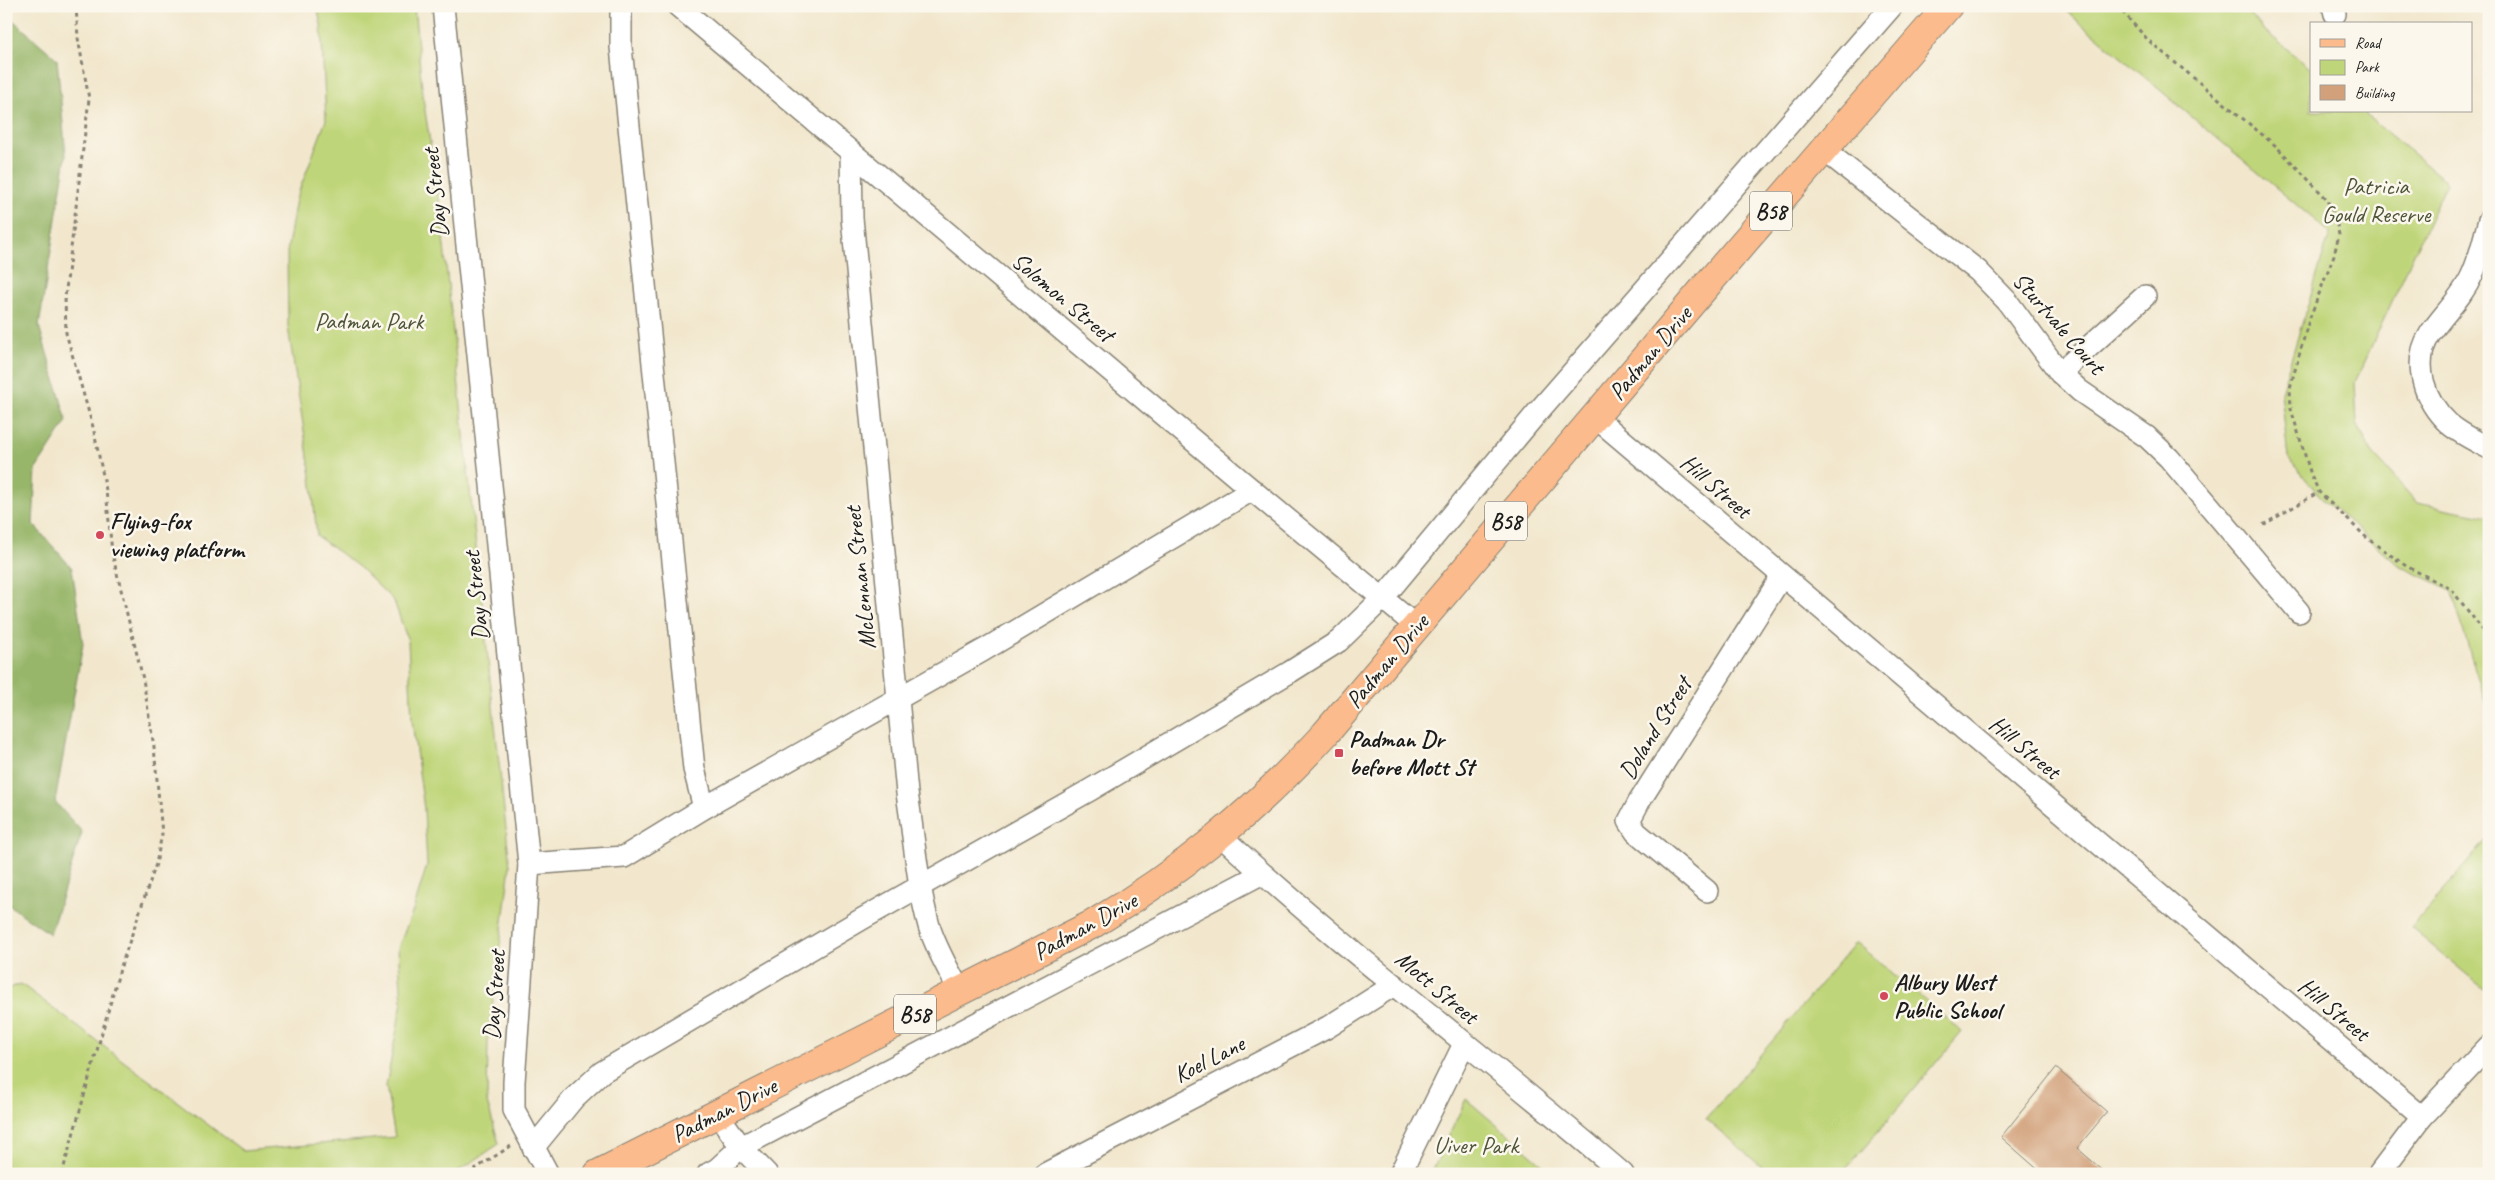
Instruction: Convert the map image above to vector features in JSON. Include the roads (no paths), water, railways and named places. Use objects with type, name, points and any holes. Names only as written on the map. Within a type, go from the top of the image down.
[{"type":"main road","name":"Padman Drive","points":[[598,1174],[1093,924],[1141,896],[1221,836],[1291,771],[1948,6]]},
{"type":"street","name":"Day Street","points":[[443,6],[529,864],[514,1082],[514,1110],[548,1174]]},
{"type":"street","points":[[621,6],[622,47],[694,769],[704,808]]},
{"type":"street","name":"Solomon Street","points":[[678,6],[1416,626]]},
{"type":"street","points":[[530,1142],[602,1072],[862,919],[921,887],[1319,655],[1360,623],[1536,414],[1892,6]]},
{"type":"street","name":"Sturtvale Court","points":[[1824,150],[1978,271],[2007,301],[2060,373],[2080,391],[2147,437],[2169,458],[2299,612]]},
{"type":"street","name":"McLennan Street","points":[[850,152],[852,218],[907,793],[921,887],[936,944],[960,992]]},
{"type":"street","points":[[2489,220],[2472,275],[2460,295],[2429,335],[2420,361],[2422,378],[2434,406],[2449,424],[2489,448]]},
{"type":"street","points":[[2060,373],[2145,296]]},
{"type":"street","name":"Hill Street","points":[[1595,417],[2422,1117]]},
{"type":"street","points":[[529,864],[624,857],[704,808],[1092,587],[1252,490]]},
{"type":"street","name":"Doland Street","points":[[1707,891],[1636,832],[1629,821],[1639,802],[1782,576]]},
{"type":"street","name":"Mott Street","points":[[1221,836],[1261,874],[1623,1174]]},
{"type":"street","points":[[708,1174],[717,1169],[741,1148],[1261,874]]},
{"type":"street","name":"Koel Lane","points":[[1045,1174],[1328,1027],[1394,985]]},
{"type":"street","points":[[1400,1174],[1464,1044]]},
{"type":"street","points":[[2380,1174],[2422,1117],[2489,1046]]},
{"type":"street","points":[[717,1113],[741,1148],[767,1174]]},
{"type":"place","name":"Flying-fox viewing platform","points":[[100,535]]},
{"type":"place","name":"Padman Dr before Mott St","points":[[1339,753]]},
{"type":"place","name":"Albury West Public School","points":[[1884,996]]},
{"type":"park label","name":"Patricia Gould Reserve","points":[[2376,200]]},
{"type":"park label","name":"Padman Park","points":[[369,321]]},
{"type":"park label","name":"Uiver Park","points":[[1476,1145]]}]
